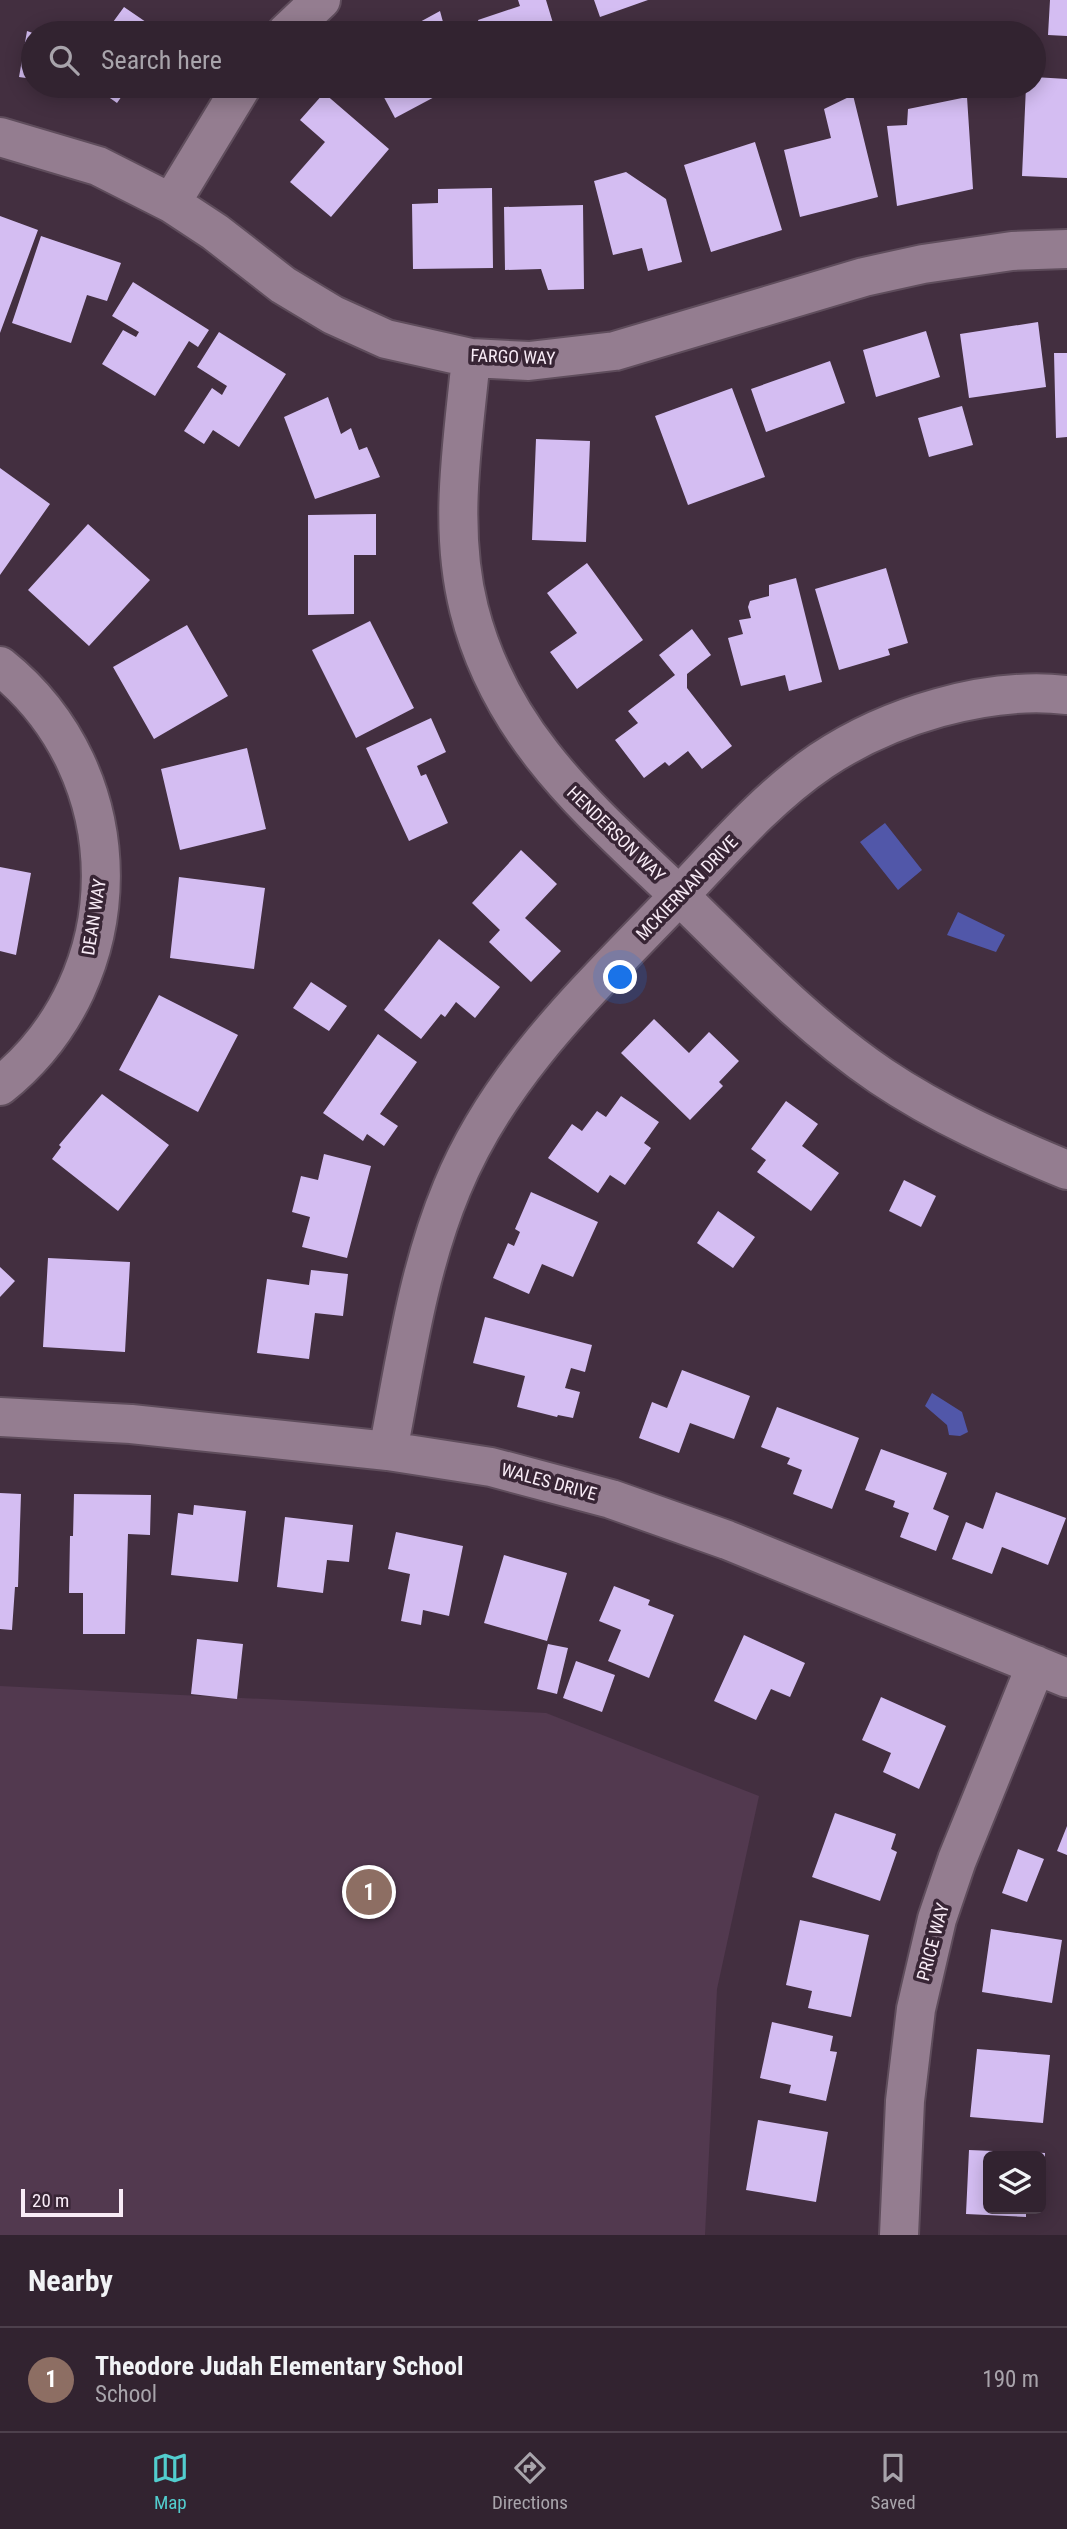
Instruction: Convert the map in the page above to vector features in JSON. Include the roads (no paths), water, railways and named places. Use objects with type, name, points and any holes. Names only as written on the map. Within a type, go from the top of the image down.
[{"type":"street","points":[[299,21],[321,0]]},
{"type":"street","points":[[171,203],[235,98]]},
{"type":"street","name":"FARGO WAY","points":[[0,137],[98,166],[171,203],[215,232],[283,285],[333,315],[386,339],[471,358],[529,361],[615,351],[864,277],[911,266],[1012,251],[1067,249]]},
{"type":"street","name":"HENDERSON WAY","points":[[471,358],[457,498],[459,553],[469,609],[486,662],[510,712],[560,780],[778,992],[838,1045],[940,1111],[999,1142],[1067,1170]]},
{"type":"street","name":"DEAN WAY","points":[[0,666],[42,704],[73,752],[93,804],[102,860],[102,888],[93,944],[85,971],[59,1021],[43,1044],[0,1086]]},
{"type":"street","name":"MCKIERNAN DRIVE","points":[[388,1451],[414,1310],[430,1248],[452,1188],[481,1130],[515,1075],[555,1024],[777,796],[821,761],[869,733],[948,705],[1003,696],[1067,695]]},
{"type":"street","name":"WALES DRIVE","points":[[0,1417],[131,1424],[388,1451],[491,1467],[611,1499],[727,1540],[1051,1671]]},
{"type":"street","name":"PRICE WAY","points":[[899,2235],[905,2101],[916,2009],[937,1919],[957,1860],[1051,1671]]},
{"type":"place","name":"Theodore Judah Elementary School","points":[[369,1892]]}]
